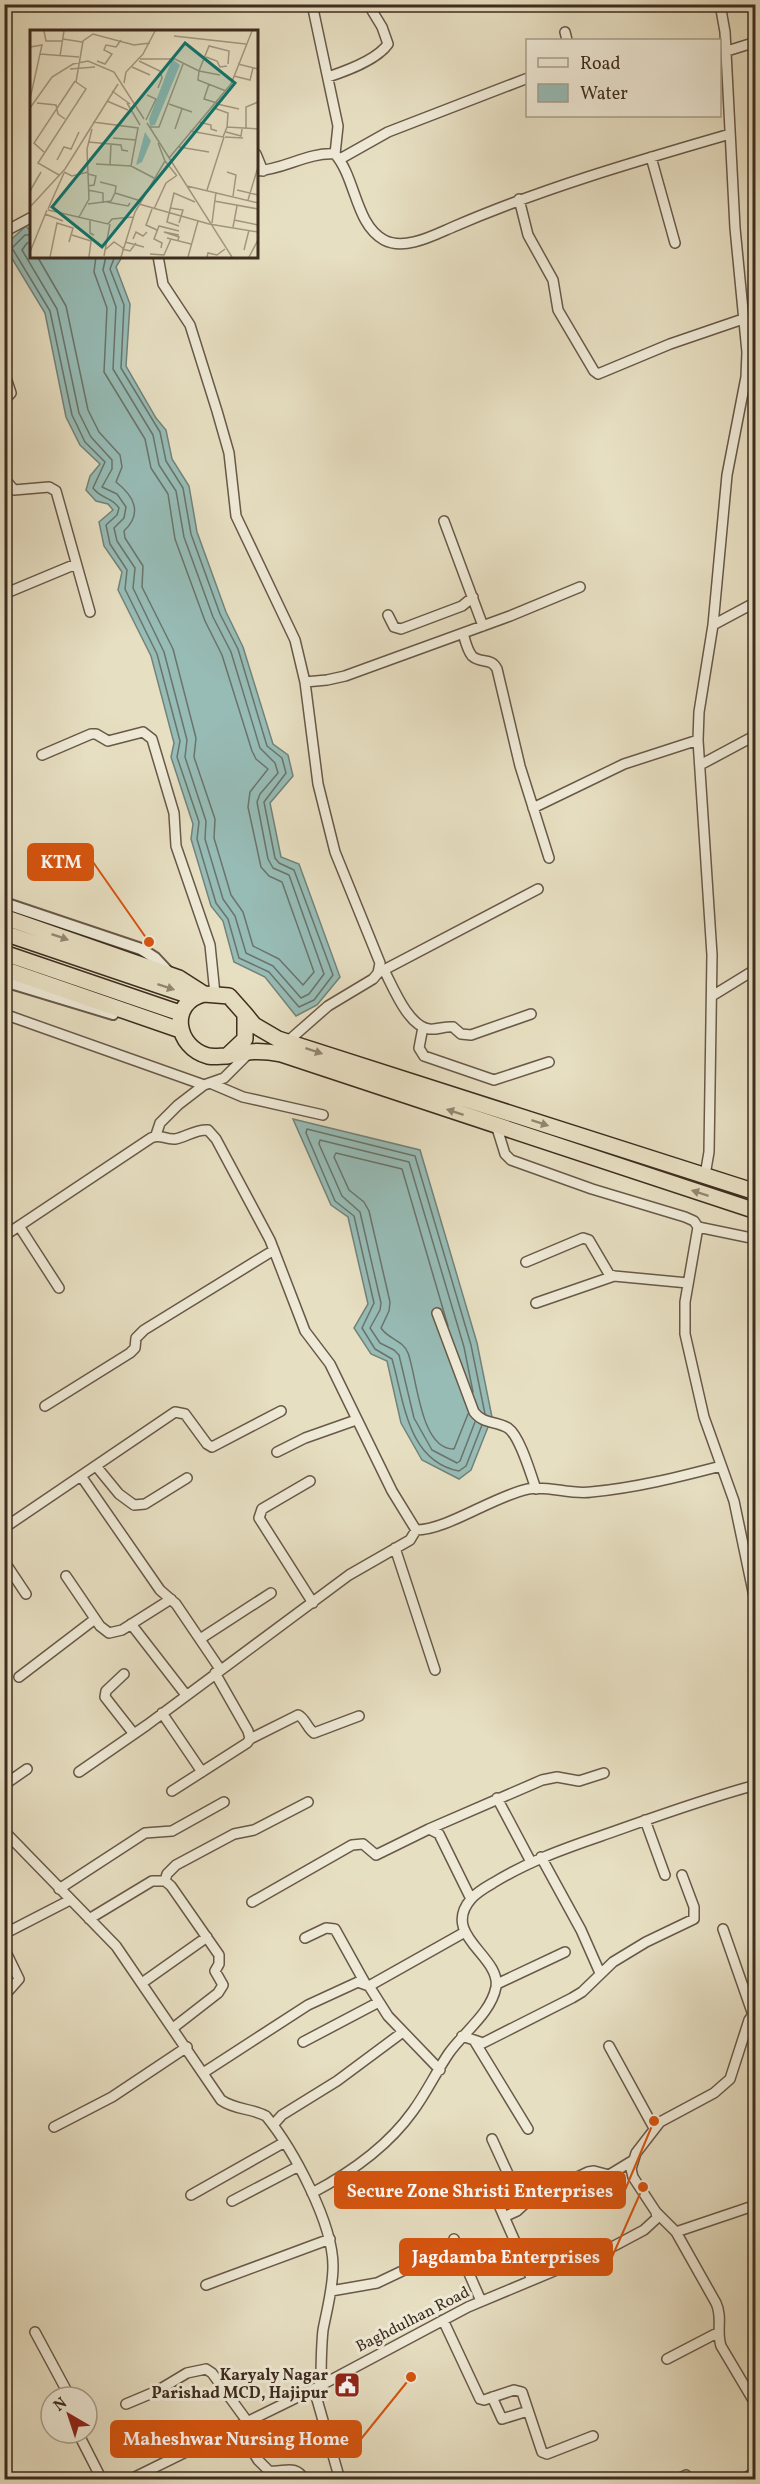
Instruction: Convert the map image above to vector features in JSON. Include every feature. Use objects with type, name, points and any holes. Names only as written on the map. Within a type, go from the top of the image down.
[{"type":"highway","points":[[4,917],[171,975],[190,984],[204,995]]},
{"type":"highway","points":[[4,933],[138,978],[204,995],[229,996],[254,1025],[287,1042],[756,1192]]},
{"type":"highway","points":[[4,953],[180,1013]]},
{"type":"highway","points":[[4,969],[180,1030]]},
{"type":"highway","points":[[180,1013],[204,995]]},
{"type":"highway","points":[[180,1013],[180,1030],[186,1040],[206,1055],[227,1056],[251,1050],[281,1054],[756,1211]]},
{"type":"highway","points":[[227,1056],[245,1039],[245,1014]]},
{"type":"street","points":[[312,4],[338,126],[338,157]]},
{"type":"street","points":[[328,77],[357,66],[381,52],[388,44],[382,27],[369,4]]},
{"type":"street","points":[[705,1175],[710,1152],[712,955],[698,740],[699,712],[713,625],[727,476],[745,385],[747,352],[735,228],[727,51],[720,4]]},
{"type":"street","points":[[727,51],[756,42]]},
{"type":"street","points":[[338,157],[388,132],[526,79]]},
{"type":"street","points":[[260,171],[281,167],[319,153],[338,157],[345,165],[359,207],[368,224],[385,240],[399,244],[420,241],[519,199],[730,134]]},
{"type":"street","points":[[651,157],[675,243]]},
{"type":"street","points":[[519,199],[528,235],[553,280],[558,310],[569,326],[574,340],[598,374],[644,354],[751,320],[756,312]]},
{"type":"street","points":[[4,232],[30,218]]},
{"type":"street","points":[[159,258],[167,291],[190,325],[217,411],[229,453],[236,516],[295,640],[304,682],[318,784],[335,852],[376,949],[381,971],[410,1017],[423,1027],[430,1029],[453,1027],[461,1034],[471,1035],[531,1014]]},
{"type":"street","points":[[4,372],[12,393],[4,401]]},
{"type":"street","points":[[745,385],[756,384]]},
{"type":"street","points":[[4,478],[14,490],[49,487],[56,492],[90,612]]},
{"type":"street","points":[[444,521],[483,626]]},
{"type":"street","points":[[4,594],[76,564]]},
{"type":"street","points":[[304,682],[345,676],[483,626],[580,587]]},
{"type":"street","points":[[388,615],[394,627],[401,629],[462,606],[472,597]]},
{"type":"street","points":[[713,625],[756,602]]},
{"type":"street","points":[[463,633],[471,654],[479,659],[489,660],[497,669],[520,766],[549,858]]},
{"type":"street","points":[[42,755],[91,734],[96,734],[108,741],[143,732],[152,739],[171,804],[176,846],[210,945],[204,995]]},
{"type":"street","points":[[700,765],[756,735]]},
{"type":"street","points":[[533,808],[624,764],[698,740]]},
{"type":"street","points":[[287,1042],[319,1013],[373,979],[381,971],[538,889]]},
{"type":"street","points":[[4,903],[141,949],[155,958],[171,975]]},
{"type":"street","points":[[711,996],[756,969]]},
{"type":"street","points":[[4,981],[133,1021],[154,1025],[163,1024]]},
{"type":"street","points":[[4,1014],[243,1097],[323,1115]]},
{"type":"street","points":[[423,1027],[419,1048],[424,1056],[494,1080],[503,1079],[549,1062]]},
{"type":"street","points":[[4,1236],[156,1136],[160,1123],[178,1105],[207,1084],[224,1078],[251,1050]]},
{"type":"street","points":[[496,1125],[505,1154],[511,1160],[592,1189],[685,1217],[694,1221],[698,1227],[683,1315],[685,1334],[704,1417],[734,1501],[756,1606]]},
{"type":"street","points":[[156,1136],[175,1139],[205,1129],[213,1134],[262,1222],[305,1331],[330,1364],[401,1507],[416,1530]]},
{"type":"street","points":[[19,1226],[59,1288]]},
{"type":"street","points":[[698,1227],[756,1239]]},
{"type":"street","points":[[526,1262],[583,1238],[589,1240],[609,1274],[688,1283]]},
{"type":"street","points":[[45,1406],[130,1353],[135,1348],[136,1338],[144,1330],[274,1250]]},
{"type":"street","points":[[536,1303],[614,1276]]},
{"type":"street","points":[[437,1313],[474,1412],[484,1421],[513,1432],[536,1489]]},
{"type":"street","points":[[4,1528],[175,1412],[185,1414],[207,1444],[213,1447],[281,1411]]},
{"type":"street","points":[[277,1452],[305,1438],[356,1420]]},
{"type":"street","points":[[96,1466],[119,1494],[134,1505],[145,1504],[187,1478]]},
{"type":"street","points":[[79,1772],[361,1567],[410,1540],[416,1530],[449,1521],[511,1494],[536,1489],[591,1492],[676,1478],[721,1466]]},
{"type":"street","points":[[81,1476],[160,1590],[176,1604],[200,1639],[250,1739]]},
{"type":"street","points":[[310,1481],[262,1509],[259,1518],[313,1603]]},
{"type":"street","points":[[395,1548],[435,1670]]},
{"type":"street","points":[[4,1561],[26,1594]]},
{"type":"street","points":[[66,1576],[104,1631],[109,1633],[122,1630],[171,1599]]},
{"type":"street","points":[[200,1639],[271,1593]]},
{"type":"street","points":[[19,1677],[95,1619]]},
{"type":"street","points":[[131,1624],[186,1695]]},
{"type":"street","points":[[124,1674],[106,1691],[105,1697],[134,1734]]},
{"type":"street","points":[[162,1713],[202,1772]]},
{"type":"street","points":[[172,1791],[250,1739],[298,1715],[314,1733],[359,1716]]},
{"type":"street","points":[[4,1785],[27,1769]]},
{"type":"street","points":[[252,1902],[352,1845],[363,1844],[376,1855],[497,1798],[550,1777],[579,1781],[604,1773]]},
{"type":"street","points":[[312,2193],[353,2169],[412,2113],[462,2036],[485,2009],[496,1984],[492,1971],[465,1932],[463,1914],[471,1899],[541,1857],[712,1796],[756,1785]]},
{"type":"street","points":[[497,1798],[531,1862]]},
{"type":"street","points":[[59,1888],[145,1833],[172,1831],[224,1802]]},
{"type":"street","points":[[165,1881],[167,1874],[176,1865],[234,1834],[254,1830],[308,1802]]},
{"type":"street","points":[[645,1820],[665,1875]]},
{"type":"street","points":[[429,1829],[439,1834],[471,1899]]},
{"type":"street","points":[[4,1831],[116,1946],[221,2100],[231,2108],[256,2111],[266,2116],[312,2193],[325,2220],[333,2267],[317,2387],[340,2480]]},
{"type":"street","points":[[541,1857],[581,1930],[600,1973]]},
{"type":"street","points":[[462,2036],[475,2042],[487,2041],[572,1998],[582,1992],[600,1973],[646,1942],[694,1920],[696,1915],[682,1875]]},
{"type":"street","points":[[89,1919],[152,1881],[165,1881]]},
{"type":"street","points":[[165,1881],[207,1937],[220,1959],[215,1971],[221,1980],[221,1989],[173,2028]]},
{"type":"street","points":[[4,1934],[70,1900]]},
{"type":"street","points":[[305,1938],[326,1928],[334,1929],[378,2003],[440,2070]]},
{"type":"street","points":[[504,2217],[517,2211],[529,2200],[588,2172],[594,2171],[609,2175],[632,2161],[654,2128],[668,2116],[714,2093],[730,2079],[754,2011],[723,1929]]},
{"type":"street","points":[[203,2073],[308,2005],[350,1984],[367,1985],[465,1932]]},
{"type":"street","points":[[142,1983],[207,1937]]},
{"type":"street","points":[[4,1948],[19,1979],[4,1996]]},
{"type":"street","points":[[496,1984],[565,1952]]},
{"type":"street","points":[[303,2042],[378,2003]]},
{"type":"street","points":[[273,2125],[282,2115],[338,2081],[403,2032]]},
{"type":"street","points":[[475,2042],[528,2129]]},
{"type":"street","points":[[609,2046],[654,2128]]},
{"type":"street","points":[[54,2127],[112,2097],[187,2047]]},
{"type":"street","points":[[492,2139],[508,2176],[507,2180],[494,2190],[532,2280]]},
{"type":"street","points":[[191,2195],[284,2143]]},
{"type":"street","points":[[632,2161],[633,2177],[656,2212],[676,2232],[720,2311],[718,2332],[721,2346],[756,2405]]},
{"type":"street","points":[[232,2201],[297,2167]]},
{"type":"street","points":[[676,2232],[756,2205]]},
{"type":"street","name":"Baghdulhan Road","points":[[129,2480],[140,2477],[237,2426],[297,2398],[481,2301],[597,2254],[644,2230],[657,2218],[656,2212]]},
{"type":"street","points":[[206,2285],[330,2239]]},
{"type":"street","points":[[454,2240],[481,2301]]},
{"type":"street","points":[[331,2291],[377,2283],[419,2263],[434,2259]]},
{"type":"street","points":[[443,2320],[477,2395],[484,2400],[519,2390],[525,2397],[542,2452],[547,2454],[592,2436]]},
{"type":"street","points":[[35,2332],[64,2385]]},
{"type":"street","points":[[667,2359],[718,2332]]},
{"type":"street","points":[[126,2404],[157,2391],[187,2373],[206,2369],[212,2373],[247,2421]]},
{"type":"street","points":[[492,2397],[502,2419],[528,2411]]},
{"type":"street","points":[[237,2426],[258,2460],[269,2472],[298,2470],[305,2480]]},
{"type":"street","points":[[84,2445],[102,2480]]},
{"type":"street","points":[[743,2480],[756,2471]]},
{"type":"street","points":[[676,2480],[686,2475]]},
{"type":"water","points":[[26,226],[30,230],[30,258],[121,258],[116,267],[130,304],[126,366],[156,418],[166,430],[172,459],[189,486],[197,532],[226,612],[243,647],[273,744],[288,755],[293,776],[270,803],[281,857],[299,864],[340,977],[317,1005],[296,1016],[265,977],[234,962],[223,921],[211,906],[191,839],[193,824],[171,757],[174,743],[151,656],[118,590],[122,572],[104,546],[99,522],[113,510],[108,504],[96,501],[86,490],[90,476],[100,464],[80,445],[66,417],[45,313],[5,245]]},
{"type":"water","points":[[293,1119],[420,1150],[477,1343],[492,1417],[471,1470],[459,1479],[422,1460],[401,1423],[387,1361],[371,1354],[354,1328],[368,1304],[348,1217],[331,1205]]},
{"type":"place","name":"KTM","points":[[149,942]]},
{"type":"place","name":"Secure Zone Shristi Enterprises","points":[[654,2121]]},
{"type":"place","name":"Jagdamba Enterprises","points":[[643,2187]]},
{"type":"place","name":"Maheshwar Nursing Home","points":[[411,2377]]},
{"type":"place","name":"Karyaly Nagar Parishad MCD, Hajipur","points":[[347,2385]]}]
